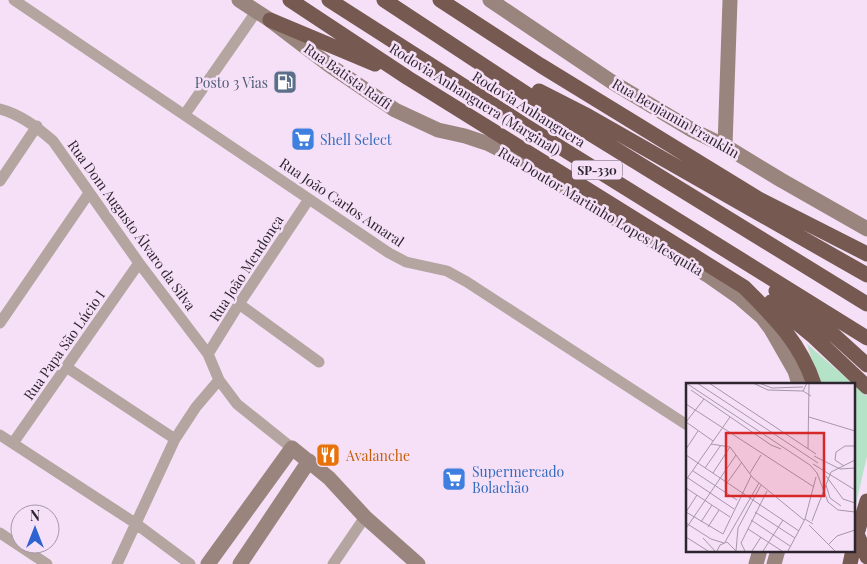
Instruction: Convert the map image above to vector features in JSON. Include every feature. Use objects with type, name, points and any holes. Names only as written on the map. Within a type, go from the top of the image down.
[{"type":"highway","name":"Rodovia Anhanguera (Marginal)","points":[[290,0],[408,78],[492,128],[744,287],[782,326],[805,359],[814,383]]},
{"type":"highway","name":"Rodovia Anhanguera","points":[[329,0],[703,237],[867,338]]},
{"type":"highway","name":"Rodovia Anhanguera","points":[[384,0],[542,104],[867,304]]},
{"type":"highway","points":[[440,0],[540,65],[756,198],[867,254]]},
{"type":"highway","points":[[270,20],[408,78]]},
{"type":"highway","points":[[416,21],[533,88],[588,116],[867,275]]},
{"type":"highway","points":[[756,198],[784,218],[867,264]]},
{"type":"highway","points":[[703,237],[836,336],[867,365]]},
{"type":"highway","points":[[744,287],[760,294],[814,337],[867,387]]},
{"type":"highway","points":[[867,501],[855,545],[867,558]]},
{"type":"street","name":"Rua João Carlos Amaral","points":[[14,0],[309,199],[406,262],[447,271],[467,282],[686,424]]},
{"type":"street","name":"Rua Batista Raffi","points":[[239,0],[270,20],[329,65],[395,110],[438,130],[465,136]]},
{"type":"street","name":"Rua Benjamin Franklin","points":[[490,0],[612,82],[692,130],[725,146],[867,229]]},
{"type":"street","points":[[725,146],[730,0]]},
{"type":"street","points":[[185,114],[256,12]]},
{"type":"street","name":"Rua Dom Augusto Álvaro da Silva","points":[[0,109],[9,111],[37,126],[52,141],[66,158],[139,263],[208,354],[219,380],[237,404],[292,448]]},
{"type":"street","points":[[0,181],[37,126]]},
{"type":"street","name":"Rua Doutor Martinho Lopes Mesquita","points":[[465,136],[489,144],[515,157],[709,276],[739,297],[762,317],[786,353],[799,383]]},
{"type":"street","points":[[0,323],[89,193]]},
{"type":"street","name":"Rua João Mendonça","points":[[208,354],[309,199]]},
{"type":"street","name":"Rua Papa São Lúcio I","points":[[13,443],[139,263]]},
{"type":"street","points":[[239,304],[319,362]]},
{"type":"street","points":[[66,366],[175,439]]},
{"type":"street","points":[[117,564],[175,439],[196,407],[219,380]]},
{"type":"street","points":[[0,435],[135,523],[190,564]]},
{"type":"street","points":[[208,564],[292,448],[329,478],[365,517],[418,564]]},
{"type":"street","points":[[240,564],[309,461]]},
{"type":"street","points":[[333,564],[365,517]]},
{"type":"street","points":[[0,533],[47,564]]},
{"type":"green space","points":[[807,344],[852,383],[820,383]]},
{"type":"green space","points":[[854,385],[867,396],[867,456],[856,504],[854,497]]},
{"type":"place","name":"Posto 3 Vias","points":[[285,82]]},
{"type":"place","name":"Shell Select","points":[[303,139]]},
{"type":"place","name":"Avalanche","points":[[328,455]]},
{"type":"place","name":"Supermercado Bolachão","points":[[454,479]]}]
